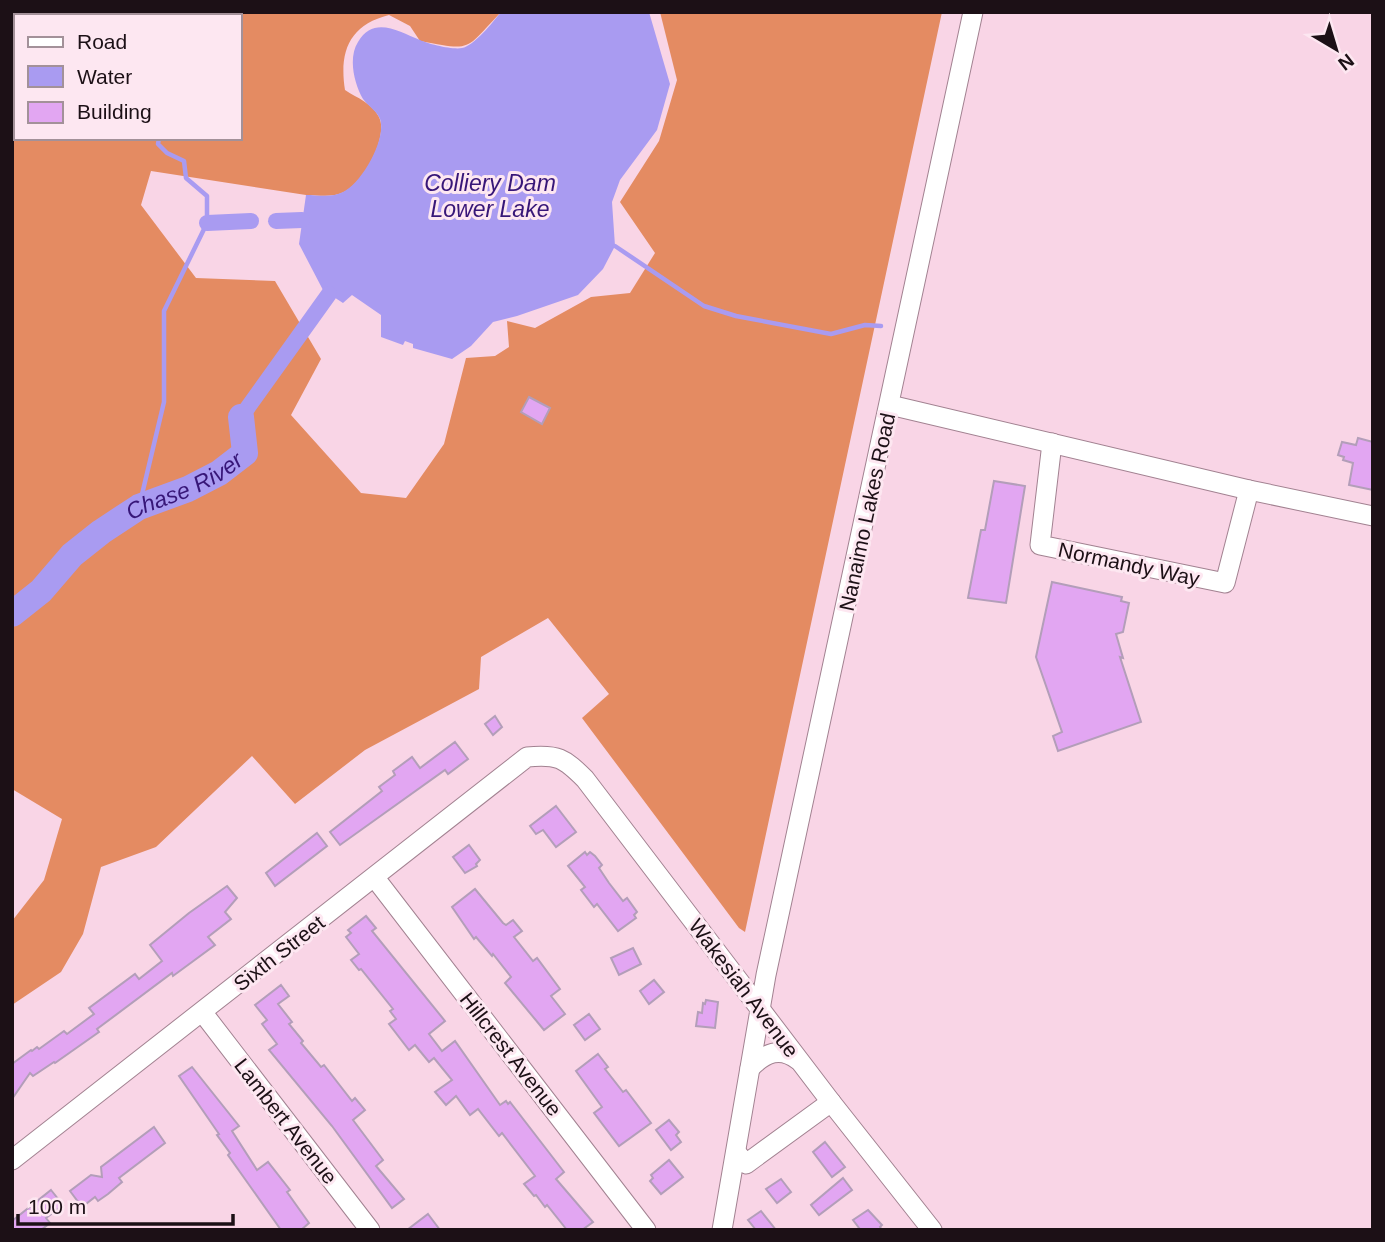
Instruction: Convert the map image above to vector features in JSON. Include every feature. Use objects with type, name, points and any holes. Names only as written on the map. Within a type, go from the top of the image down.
[{"type":"street","name":"Nanaimo Lakes Road","points":[[722,1230],[766,975],[973,12]]},
{"type":"street","points":[[890,405],[1249,490],[1373,516]]},
{"type":"street","name":"Normandy Way","points":[[1052,443],[1040,545],[1225,583],[1249,490]]},
{"type":"street","name":"Wakesiah Avenue","points":[[549,755],[565,759],[585,779],[800,1062],[932,1230]]},
{"type":"street","name":"Sixth Street","points":[[12,1160],[527,757],[549,755]]},
{"type":"street","name":"Hillcrest Avenue","points":[[375,878],[646,1230]]},
{"type":"street","name":"Lambert Avenue","points":[[203,1013],[370,1230]]},
{"type":"street","points":[[750,1068],[764,1056],[774,1052],[788,1053],[800,1062]]},
{"type":"street","points":[[736,1152],[746,1164],[831,1102]]},
{"type":"shaded area","points":[[501,12],[473,41],[459,47],[420,41],[410,26],[389,15],[364,26],[356,33],[346,52],[345,90],[376,112],[381,126],[377,147],[366,170],[344,192],[330,196],[306,195],[151,171],[141,205],[196,278],[275,281],[321,359],[291,415],[361,493],[406,498],[444,444],[466,358],[495,356],[509,347],[507,321],[535,328],[591,297],[630,293],[655,253],[620,202],[659,141],[677,80],[660,12],[942,12],[745,932],[739,928],[582,718],[609,694],[548,618],[481,657],[479,689],[365,750],[295,804],[252,756],[156,847],[101,867],[83,934],[61,972],[12,1005],[12,921],[44,880],[62,819],[12,789],[12,32],[14,30],[14,140],[242,140],[242,14],[28,14]]},
{"type":"water","name":"Colliery Dam Lower Lake","points":[[501,12],[649,12],[670,84],[657,130],[620,180],[612,202],[615,246],[603,269],[578,295],[493,322],[471,346],[452,359],[413,348],[413,344],[405,341],[403,345],[381,337],[381,315],[352,295],[343,303],[323,290],[299,244],[306,195],[334,195],[350,187],[371,160],[380,138],[380,119],[363,99],[353,70],[355,48],[364,34],[371,29],[387,28],[434,45],[462,48],[478,38]]},
{"type":"building","points":[[529,397],[550,408],[542,424],[521,412]]},
{"type":"building","points":[[1358,438],[1373,442],[1373,490],[1349,485],[1353,463],[1338,455],[1342,442],[1356,445]]},
{"type":"building","points":[[994,481],[1025,486],[1006,603],[968,598]]},
{"type":"building","points":[[1052,582],[1122,597],[1121,601],[1129,603],[1123,632],[1116,634],[1123,658],[1120,657],[1141,722],[1058,751],[1053,736],[1062,732],[1036,657]]},
{"type":"building","points":[[495,716],[502,727],[493,735],[485,724]]},
{"type":"building","points":[[455,742],[468,759],[448,774],[445,770],[340,845],[330,832],[382,791],[379,787],[395,775],[393,771],[412,757],[420,768]]},
{"type":"building","points":[[556,806],[576,832],[556,847],[543,830],[536,834],[530,826]]},
{"type":"building","points":[[317,833],[327,846],[275,886],[266,873]]},
{"type":"building","points":[[469,845],[480,860],[477,866],[465,873],[453,857]]},
{"type":"building","points":[[585,852],[595,856],[609,883],[623,901],[627,898],[637,912],[634,915],[636,918],[618,931],[597,904],[594,907],[581,890],[585,887],[568,866]]},
{"type":"building","points":[[227,886],[237,898],[225,912],[231,919],[208,937],[215,945],[173,976],[172,973],[97,1029],[99,1032],[55,1063],[33,1076],[30,1073],[12,1099],[12,1064],[64,1031],[67,1034],[94,1014],[89,1008],[135,974],[139,979],[162,961],[150,945]]},
{"type":"building","points":[[475,889],[503,923],[506,925],[513,920],[522,931],[514,937],[533,961],[537,958],[560,989],[551,996],[565,1014],[544,1030],[505,983],[511,977],[493,954],[492,956],[476,937],[474,939],[452,907]]},
{"type":"building","points":[[366,916],[376,928],[372,931],[445,1021],[429,1034],[442,1051],[455,1041],[500,1105],[506,1101],[508,1104],[510,1102],[564,1172],[556,1179],[593,1222],[582,1230],[567,1230],[547,1205],[545,1207],[536,1195],[534,1196],[524,1184],[535,1176],[502,1133],[499,1136],[478,1109],[470,1115],[456,1096],[446,1105],[435,1092],[452,1080],[434,1058],[429,1062],[415,1045],[409,1050],[389,1024],[396,1019],[390,1011],[393,1009],[351,960],[359,954],[346,937],[351,933],[348,930]]},
{"type":"building","points":[[633,948],[641,964],[619,975],[611,958]]},
{"type":"building","points":[[654,980],[664,992],[649,1004],[640,991]]},
{"type":"building","points":[[281,985],[289,996],[278,1004],[292,1022],[289,1024],[303,1041],[301,1043],[321,1067],[324,1065],[352,1101],[355,1098],[365,1110],[353,1120],[383,1160],[376,1166],[404,1199],[392,1208],[332,1126],[269,1050],[277,1044],[262,1024],[267,1020],[255,1005]]},
{"type":"building","points":[[706,1000],[718,1002],[715,1028],[696,1026],[698,1012],[702,1013]]},
{"type":"building","points":[[589,1014],[600,1029],[585,1040],[574,1025]]},
{"type":"building","points":[[598,1054],[608,1067],[605,1069],[623,1092],[626,1090],[651,1123],[619,1146],[594,1113],[602,1107],[576,1071]]},
{"type":"building","points":[[192,1067],[239,1126],[232,1131],[257,1170],[268,1162],[290,1190],[287,1192],[309,1223],[301,1230],[281,1230],[228,1155],[230,1153],[217,1135],[219,1134],[179,1076]]},
{"type":"building","points":[[669,1120],[679,1132],[676,1135],[681,1142],[671,1150],[656,1130]]},
{"type":"building","points":[[154,1127],[165,1143],[119,1178],[122,1182],[108,1194],[98,1201],[95,1197],[82,1207],[70,1191],[91,1175],[102,1177],[101,1167]]},
{"type":"building","points":[[825,1142],[845,1167],[832,1177],[813,1152]]},
{"type":"building","points":[[669,1160],[683,1177],[661,1194],[650,1181],[653,1178],[651,1175]]},
{"type":"building","points":[[843,1178],[852,1190],[819,1215],[811,1205]]},
{"type":"building","points":[[781,1179],[791,1192],[777,1203],[766,1189]]},
{"type":"building","points":[[51,1190],[63,1205],[46,1218],[50,1223],[41,1230],[12,1230],[12,1221]]},
{"type":"building","points":[[868,1210],[882,1225],[882,1230],[857,1230],[859,1228],[853,1220]]},
{"type":"building","points":[[761,1211],[776,1230],[756,1230],[748,1220]]},
{"type":"building","points":[[428,1214],[440,1230],[407,1230]]},
{"type":"waterway","points":[[139,507],[164,402],[164,311],[207,223],[207,196],[186,178],[184,161],[167,153],[158,144],[159,140]]},
{"type":"waterway","points":[[276,221],[302,220]]},
{"type":"waterway","points":[[207,223],[251,221]]},
{"type":"waterway","points":[[615,246],[704,306],[736,316],[831,334],[865,325],[881,326]]},
{"type":"waterway","name":"Chase River","points":[[241,417],[329,294]]},
{"type":"waterway","name":"Chase River","points":[[12,614],[41,591],[72,555],[101,532],[139,507],[188,489],[219,473],[245,453],[241,417]]}]
